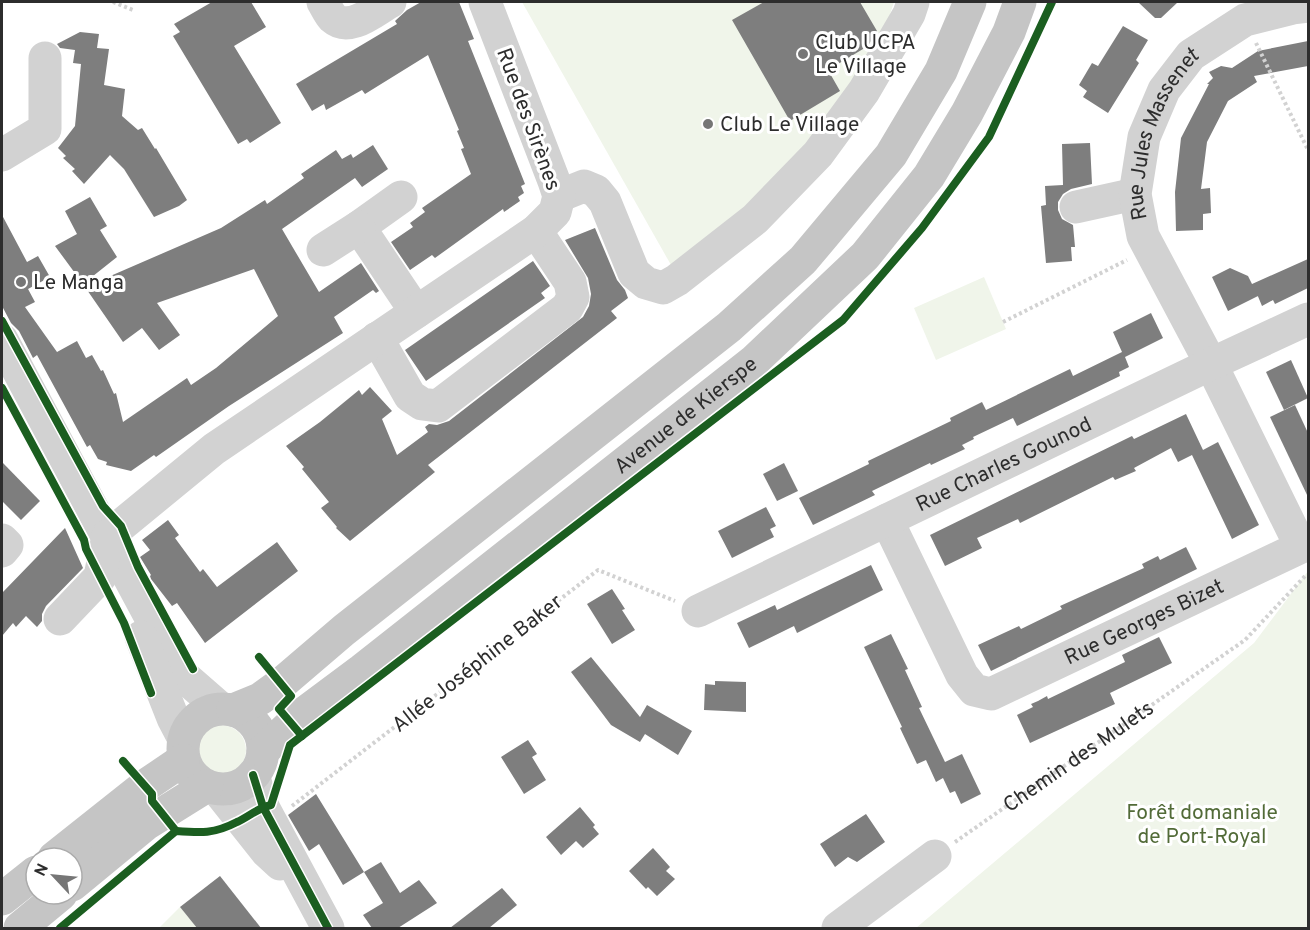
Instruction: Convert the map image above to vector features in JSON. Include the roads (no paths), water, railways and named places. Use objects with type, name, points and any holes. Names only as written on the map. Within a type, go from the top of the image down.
[{"type":"main road","name":"Avenue de Kierspe","points":[[227,709],[260,699],[288,679],[344,630],[729,327],[803,260],[891,155],[941,71],[970,2]]},
{"type":"main road","name":"Avenue de Kierspe","points":[[258,763],[299,717],[754,361],[865,256],[929,176],[962,122],[1009,32],[1020,2]]},
{"type":"main road","points":[[227,709],[246,716],[255,725],[261,738],[258,763],[231,788],[212,788],[197,780],[188,771],[183,748],[188,727],[227,709]]},
{"type":"main road","points":[[69,846],[146,785],[183,748]]},
{"type":"main road","points":[[84,875],[146,824],[212,788]]},
{"type":"main road","points":[[2,899],[24,882]]},
{"type":"main road","points":[[20,928],[47,906]]},
{"type":"street","points":[[323,2],[332,17],[340,23],[352,23],[390,2]]},
{"type":"street","name":"Rue des Sirènes","points":[[108,536],[214,449],[536,231],[555,212],[559,196],[485,2]]},
{"type":"street","points":[[559,196],[584,186],[596,191],[605,202],[634,273],[646,283],[663,288],[677,280],[755,219],[818,154],[864,91],[909,14],[913,2]]},
{"type":"street","name":"Rue Jules Massenet","points":[[1211,364],[1143,236],[1136,194],[1144,137],[1164,90],[1191,55],[1245,20],[1308,6]]},
{"type":"street","points":[[2,155],[45,129],[45,58]]},
{"type":"street","points":[[1076,207],[1136,194]]},
{"type":"street","points":[[323,250],[401,197]]},
{"type":"street","points":[[359,226],[416,312]]},
{"type":"street","points":[[377,338],[410,396],[422,404],[438,406],[567,308],[573,297],[570,282],[536,231]]},
{"type":"street","name":"Rue Charles Gounod","points":[[698,611],[1308,319]]},
{"type":"street","points":[[2,340],[181,674],[227,709]]},
{"type":"street","name":"Rue Georges Bizet","points":[[887,520],[962,675],[974,690],[991,694],[1300,547],[1211,364]]},
{"type":"street","points":[[60,619],[100,577],[108,536]]},
{"type":"street","points":[[108,536],[129,607],[183,748]]},
{"type":"street","points":[[2,540],[7,545],[2,551]]},
{"type":"street","points":[[258,763],[263,807],[328,928]]},
{"type":"street","points":[[212,788],[267,852],[306,887]]},
{"type":"street","points":[[838,928],[935,856]]},
{"type":"place","name":"Club UCPA Le Village","points":[[803,54]]},
{"type":"place","name":"Club Le Village","points":[[708,124]]},
{"type":"place","name":"Le Manga","points":[[21,282]]},
{"type":"park label","name":"Forêt domaniale de Port-Royal","points":[[1202,824]]}]
